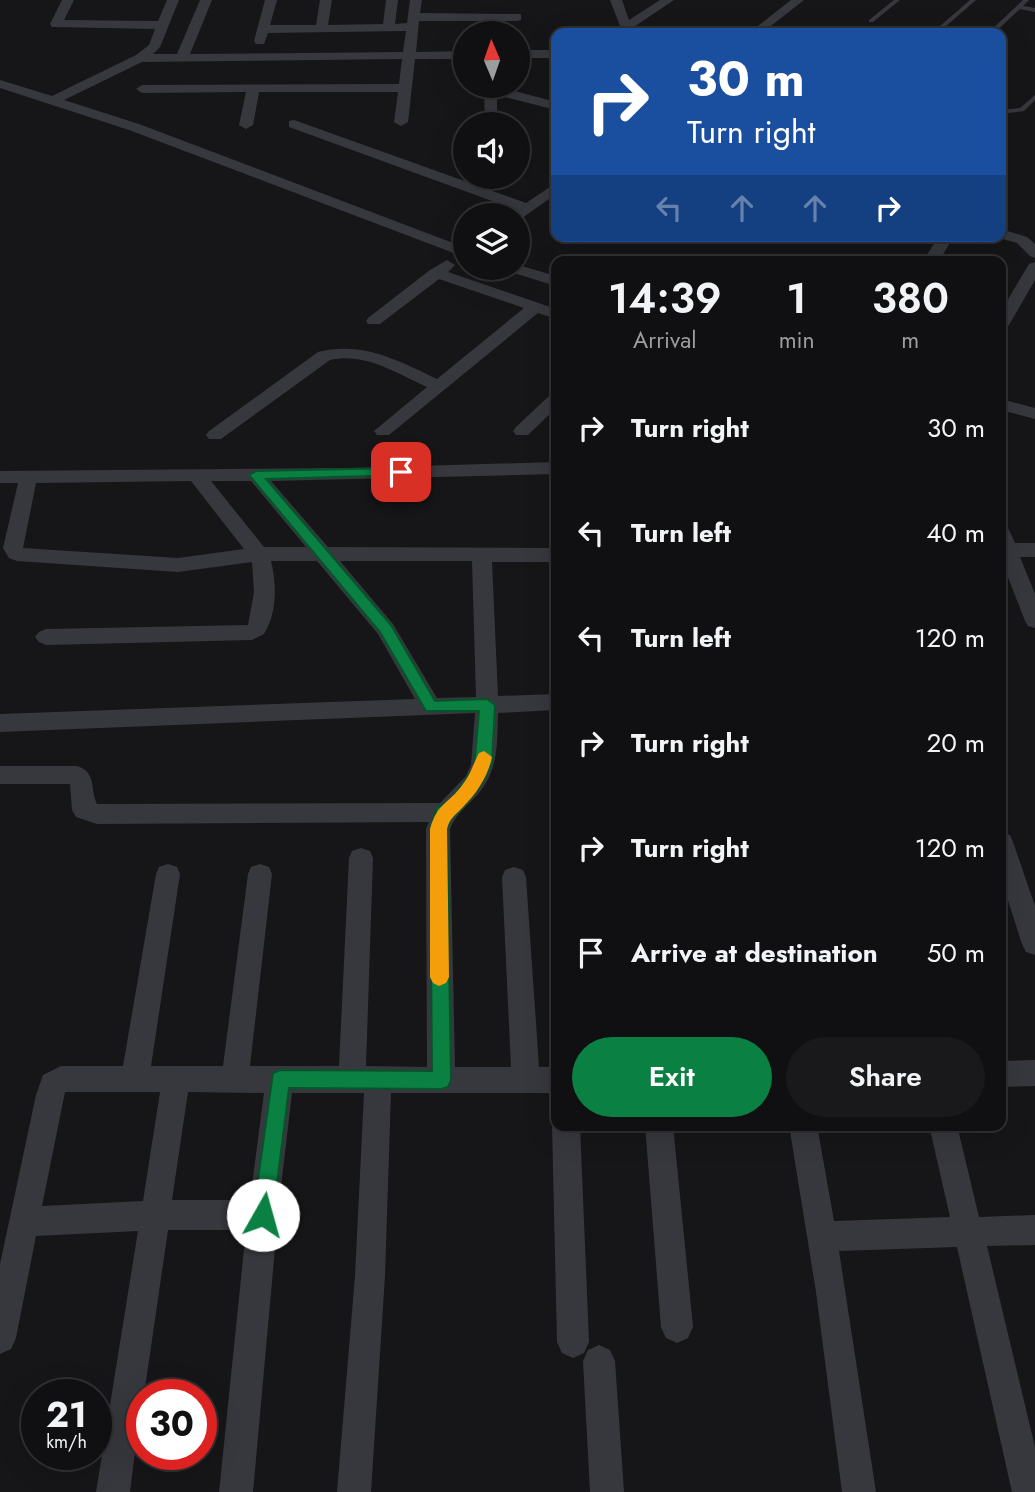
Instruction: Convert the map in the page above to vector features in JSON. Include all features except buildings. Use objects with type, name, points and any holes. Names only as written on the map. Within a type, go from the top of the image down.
[{"type":"street","points":[[68,0],[56,24],[162,25]]},
{"type":"street","points":[[53,101],[140,58],[154,47],[173,0]]},
{"type":"street","points":[[182,58],[206,0]]},
{"type":"street","points":[[256,57],[271,0]]},
{"type":"street","points":[[321,28],[326,0]]},
{"type":"street","points":[[389,27],[392,0]]},
{"type":"street","points":[[401,122],[416,0]]},
{"type":"street","points":[[516,0],[517,21]]},
{"type":"street","points":[[616,0],[621,28]]},
{"type":"street","points":[[624,28],[667,0]]},
{"type":"street","points":[[761,28],[789,3]]},
{"type":"street","points":[[264,29],[389,27],[414,22],[517,17]]},
{"type":"street","points":[[530,54],[551,54]]},
{"type":"street","points":[[140,58],[453,55]]},
{"type":"street","points":[[0,84],[134,127],[453,259]]},
{"type":"street","points":[[142,89],[406,88]]},
{"type":"street","points":[[246,125],[253,89]]},
{"type":"street","points":[[528,98],[551,105]]},
{"type":"street","points":[[294,124],[497,203]]},
{"type":"street","points":[[134,127],[180,127]]},
{"type":"street","points":[[530,207],[551,191]]},
{"type":"street","points":[[1006,235],[1022,240],[1035,253]]},
{"type":"street","points":[[374,321],[453,260]]},
{"type":"street","points":[[1006,316],[1035,267]]},
{"type":"street","points":[[530,273],[551,279]]},
{"type":"street","points":[[490,280],[536,307],[551,312]]},
{"type":"street","points":[[505,280],[551,299]]},
{"type":"street","points":[[383,431],[536,307]]},
{"type":"street","points":[[215,435],[324,356],[334,352],[361,353],[439,386]]},
{"type":"street","points":[[522,431],[551,404]]},
{"type":"street","points":[[1006,405],[1035,414]]},
{"type":"street","points":[[0,477],[198,477],[551,468]]},
{"type":"street","points":[[256,475],[386,629],[431,707]]},
{"type":"street","points":[[46,637],[251,632],[260,624],[265,575],[259,554],[198,477]]},
{"type":"street","points":[[28,478],[13,548],[16,553],[24,556],[178,565],[259,554],[551,555]]},
{"type":"street","points":[[1006,545],[1035,550]]},
{"type":"street","points":[[1006,552],[1035,621]]},
{"type":"street","points":[[0,775],[77,775],[81,779],[84,810],[97,814],[405,811],[443,813],[457,804],[484,763],[487,705],[482,554]]},
{"type":"street","points":[[0,723],[551,702]]},
{"type":"street","points":[[441,1080],[437,848],[443,813]]},
{"type":"street","points":[[1006,857],[1035,944]]},
{"type":"street","points":[[354,1492],[370,1276],[361,858]]},
{"type":"street","points":[[135,1079],[168,874]]},
{"type":"street","points":[[235,1079],[260,874]]},
{"type":"street","points":[[514,877],[526,1080]]},
{"type":"street","points":[[1006,1074],[1035,1073]]},
{"type":"street","points":[[0,1338],[53,1084],[69,1078],[551,1080]]},
{"type":"street","points":[[113,1492],[176,1079]]},
{"type":"street","points":[[236,1492],[263,1215],[280,1079]]},
{"type":"street","points":[[566,1131],[573,1342]]},
{"type":"street","points":[[660,1131],[677,1327]]},
{"type":"street","points":[[804,1131],[859,1492]]},
{"type":"street","points":[[944,1131],[1029,1474]]},
{"type":"street","points":[[24,1222],[155,1215],[263,1215]]},
{"type":"street","points":[[822,1236],[1035,1230]]},
{"type":"street","points":[[599,1362],[607,1492]]},
{"type":"lane","points":[[871,21],[897,0]]},
{"type":"lane","points":[[941,28],[973,0]]},
{"type":"lane","points":[[996,28],[1026,0]]},
{"type":"lane","points":[[1019,7],[1035,10]]},
{"type":"lane","points":[[1023,110],[1035,97]]},
{"type":"lane","points":[[1006,112],[1035,110]]},
{"type":"slow traffic","points":[[439,977],[438,829],[443,813],[457,804],[481,771],[484,757]]},
{"type":"route","points":[[263,1215],[280,1079],[441,1080],[438,829],[443,813],[457,804],[481,771],[484,763],[487,705],[431,707],[386,629],[256,475],[401,472]]}]
